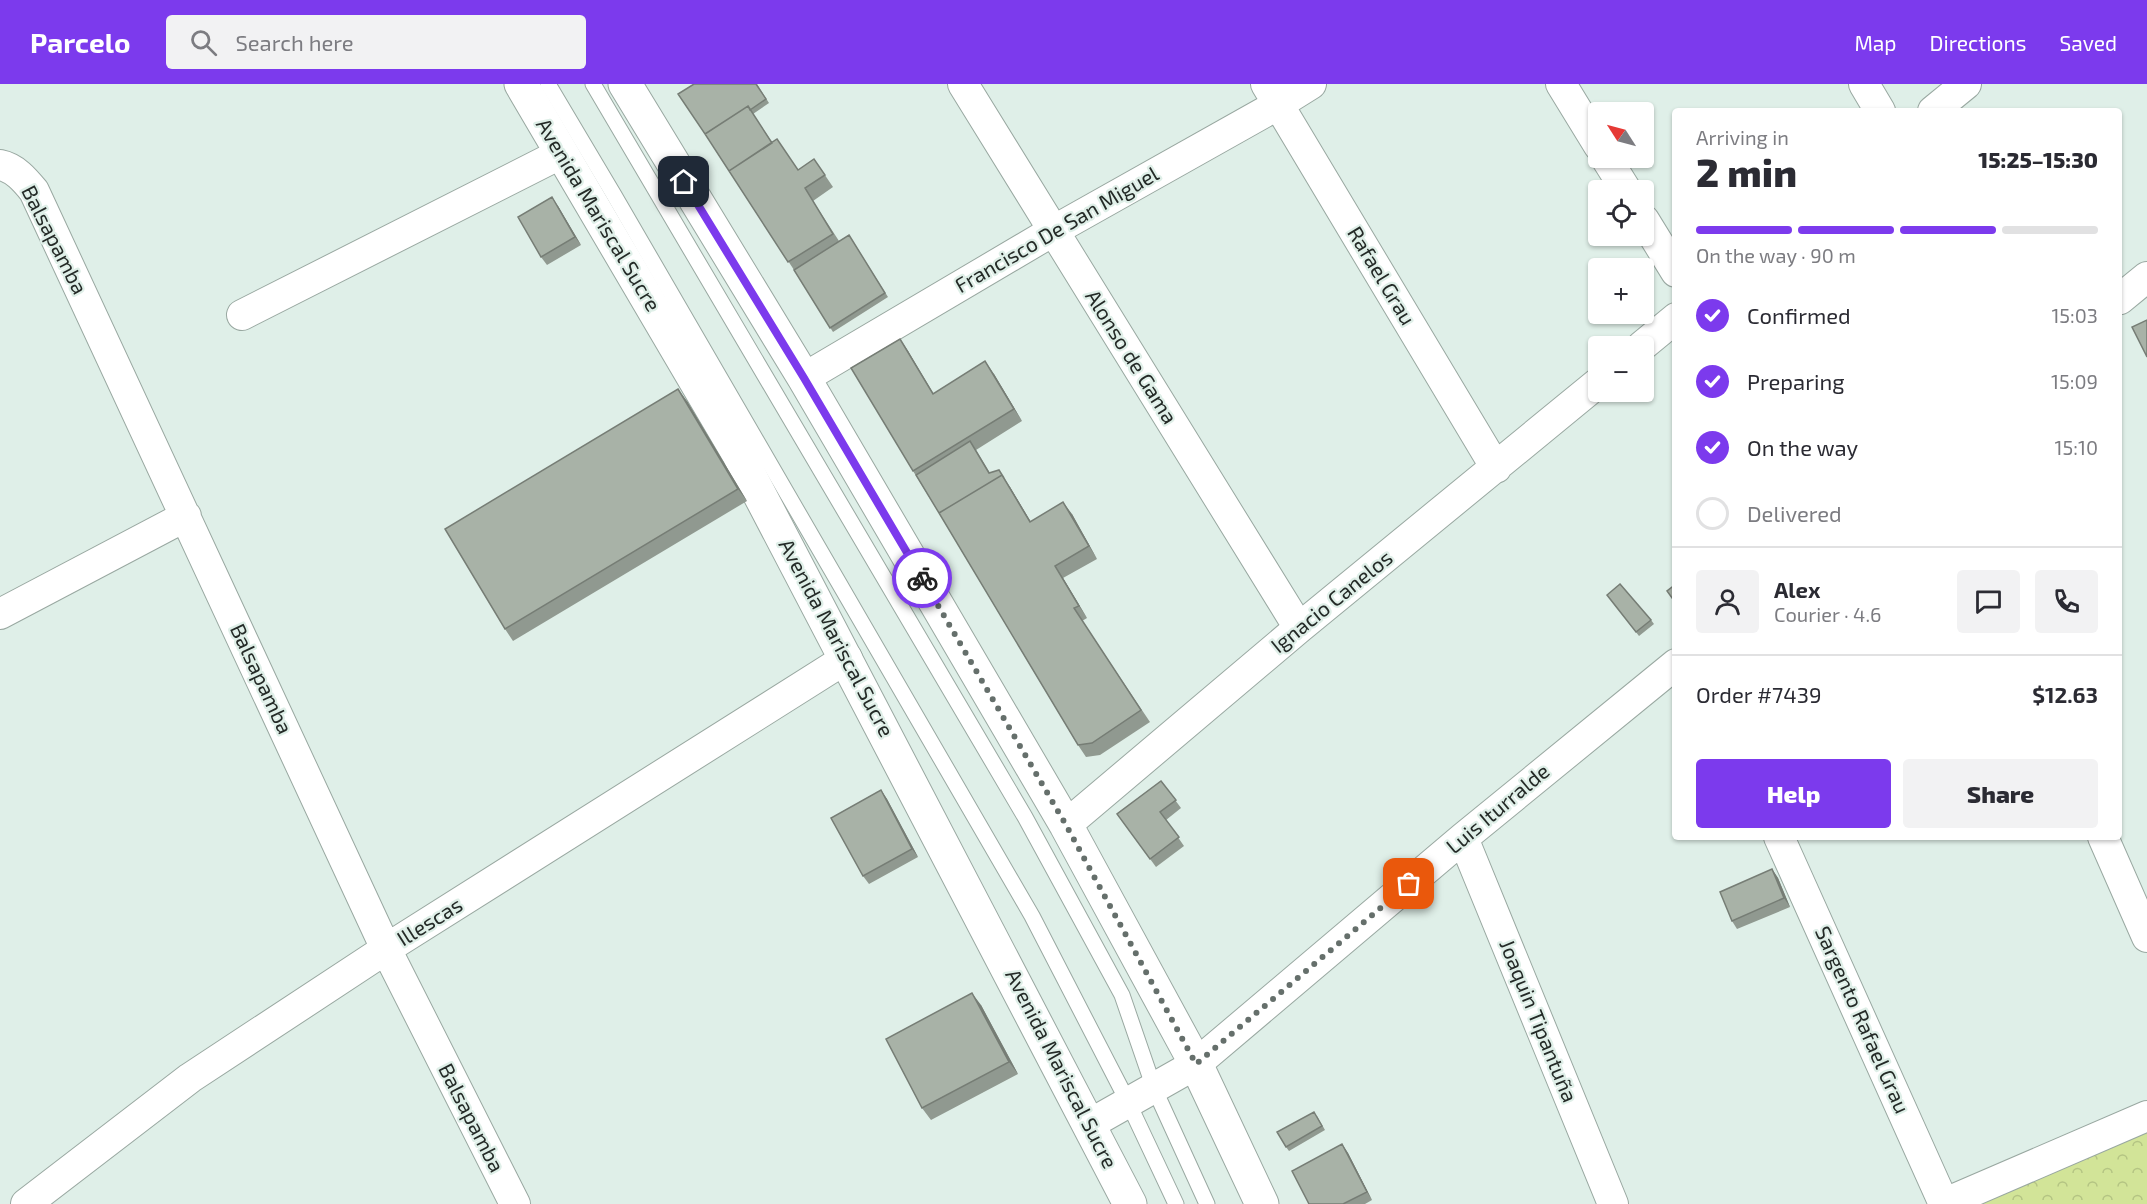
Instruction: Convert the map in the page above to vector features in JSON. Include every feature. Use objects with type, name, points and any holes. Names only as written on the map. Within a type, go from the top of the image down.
[{"type":"main road","name":"Avenida Mariscal Sucre","points":[[521,84],[740,455],[1130,1204]]},
{"type":"main road","points":[[625,84],[804,378],[1066,825],[1196,1064],[1262,1204]]},
{"type":"street","name":"Alonso de Gama","points":[[963,84],[1299,628]]},
{"type":"street","name":"Francisco De San Miguel","points":[[804,378],[1053,231],[1273,94],[1311,84]]},
{"type":"street","points":[[1561,84],[1588,128]]},
{"type":"street","points":[[1864,84],[1878,108]]},
{"type":"street","points":[[1937,108],[1966,84]]},
{"type":"street","name":"Rafael Grau","points":[[1273,94],[1496,468]]},
{"type":"street","points":[[242,315],[562,153]]},
{"type":"street","name":"Balsapamba","points":[[0,165],[6,166],[21,176],[34,191],[386,949],[515,1204]]},
{"type":"street","points":[[1654,236],[1672,266]]},
{"type":"street","points":[[2122,297],[2147,277]]},
{"type":"street","points":[[1654,336],[1672,321]]},
{"type":"street","name":"Ignacio Canelos","points":[[1066,825],[1299,628],[1588,391]]},
{"type":"street","points":[[0,614],[186,516]]},
{"type":"street","name":"Illescas","points":[[26,1204],[190,1078],[386,949],[847,658]]},
{"type":"street","name":"Luis Iturralde","points":[[1090,1124],[1196,1064],[1463,838],[1672,667]]},
{"type":"street","name":"Joaquin Tipantuña","points":[[1463,838],[1613,1204]]},
{"type":"street","name":"Sargento Rafael Grau","points":[[1780,840],[1944,1204]]},
{"type":"street","points":[[2104,840],[2147,937]]},
{"type":"street","points":[[1944,1204],[2147,1116]]},
{"type":"lane","points":[[548,84],[1032,916],[1128,1102],[1176,1204]]},
{"type":"lane","points":[[593,84],[1030,827],[1122,995],[1154,1088],[1207,1204]]},
{"type":"green space","points":[[2147,1116],[2147,1204],[1943,1204]]},
{"type":"building","points":[[694,84],[756,84],[766,99],[750,110],[748,106],[705,134],[678,94]]},
{"type":"building","points":[[748,106],[772,143],[729,171],[705,134]]},
{"type":"building","points":[[777,139],[798,170],[814,159],[825,175],[805,188],[833,234],[788,262],[729,171]]},
{"type":"building","points":[[552,197],[575,237],[541,257],[518,217]]},
{"type":"building","points":[[849,235],[885,293],[830,328],[794,270]]},
{"type":"building","points":[[2147,320],[2147,357],[2132,327]]},
{"type":"building","points":[[900,339],[933,394],[985,361],[1014,409],[913,471],[851,368]]},
{"type":"building","points":[[678,389],[738,489],[505,629],[445,529]]},
{"type":"building","points":[[970,441],[989,473],[999,470],[1004,478],[1002,475],[939,513],[916,475]]},
{"type":"building","points":[[1002,475],[1030,522],[1063,502],[1089,546],[1055,566],[1079,606],[1074,608],[1141,710],[1092,743],[1078,745],[939,513]]},
{"type":"building","points":[[1620,584],[1651,620],[1636,632],[1607,595]]},
{"type":"building","points":[[1672,587],[1672,598],[1667,591]]},
{"type":"building","points":[[1161,781],[1176,800],[1160,812],[1179,837],[1150,859],[1117,814]]},
{"type":"building","points":[[881,790],[912,849],[863,876],[831,818]]},
{"type":"building","points":[[1772,869],[1784,898],[1732,921],[1720,892]]},
{"type":"building","points":[[972,993],[1009,1062],[922,1108],[886,1039]]},
{"type":"building","points":[[1314,1112],[1322,1126],[1286,1147],[1277,1132]]},
{"type":"building","points":[[1342,1144],[1367,1192],[1343,1204],[1309,1204],[1292,1171]]},
{"type":"way so far","points":[[922,578],[1066,825],[1196,1064],[1409,884]]},
{"type":"route","points":[[684,182],[804,378],[922,578]]}]
